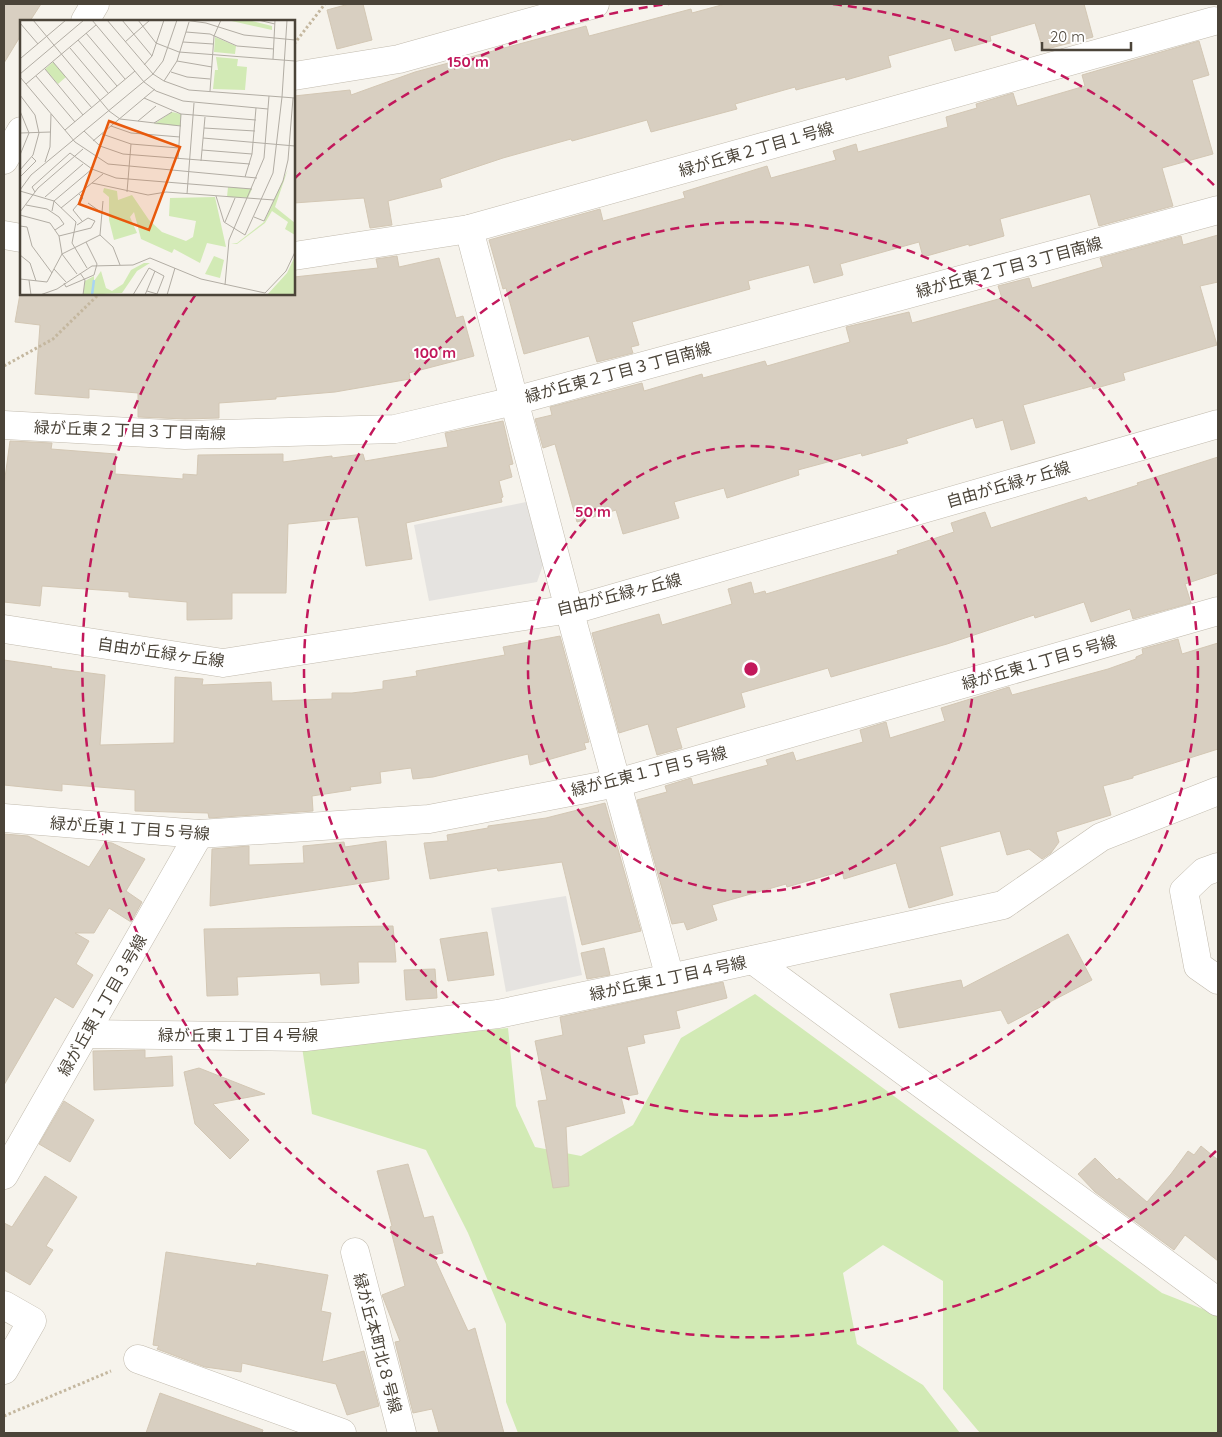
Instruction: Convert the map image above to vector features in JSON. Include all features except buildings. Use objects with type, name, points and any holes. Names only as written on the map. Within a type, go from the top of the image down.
[{"type":"street","points":[[87,20],[95,4]]},
{"type":"street","points":[[295,76],[399,59],[596,4]]},
{"type":"street","name":"緑が丘東２丁目１号線","points":[[295,256],[469,229],[1214,20]]},
{"type":"street","points":[[4,160],[20,133]]},
{"type":"street","name":"緑が丘東２丁目３丁目南線","points":[[4,425],[185,435],[395,429],[514,400],[1218,210]]},
{"type":"street","points":[[469,229],[569,609],[670,978]]},
{"type":"street","points":[[4,235],[20,238]]},
{"type":"street","name":"自由が丘緑ヶ丘線","points":[[4,629],[223,663],[569,609],[593,604],[1218,424]]},
{"type":"street","name":"緑が丘東１丁目５号線","points":[[7,824],[199,834],[429,819],[617,783],[1218,611]]},
{"type":"street","name":"緑が丘東１丁目４号線","points":[[85,1034],[305,1037],[498,1014],[670,978],[1003,905],[1101,837],[1218,791]]},
{"type":"street","name":"緑が丘東１丁目３号線","points":[[4,1175],[199,834]]},
{"type":"street","points":[[1213,872],[1184,891],[1198,966],[1218,980]]},
{"type":"street","points":[[753,960],[1218,1302]]},
{"type":"street","name":"緑が丘本町北８号線","points":[[355,1252],[402,1433]]},
{"type":"street","points":[[4,1305],[32,1321],[4,1370]]},
{"type":"street","points":[[138,1359],[342,1433]]},
{"type":"path","points":[[295,43],[325,4]]},
{"type":"path","points":[[4,366],[53,339],[98,295]]},
{"type":"path","points":[[4,1416],[138,1359]]},
{"type":"green space","points":[[755,994],[1162,1293],[1218,1315],[1218,1433],[980,1433],[943,1389],[943,1281],[883,1245],[843,1273],[857,1344],[923,1385],[960,1433],[518,1433],[506,1402],[506,1324],[468,1233],[426,1150],[312,1114],[302,1047],[508,1028],[516,1106],[535,1147],[581,1156],[633,1125],[681,1038]]},
{"type":"shaded area","points":[[526,502],[543,565],[537,582],[429,601],[414,525]]},
{"type":"shaded area","points":[[566,896],[582,975],[506,992],[491,908]]}]
